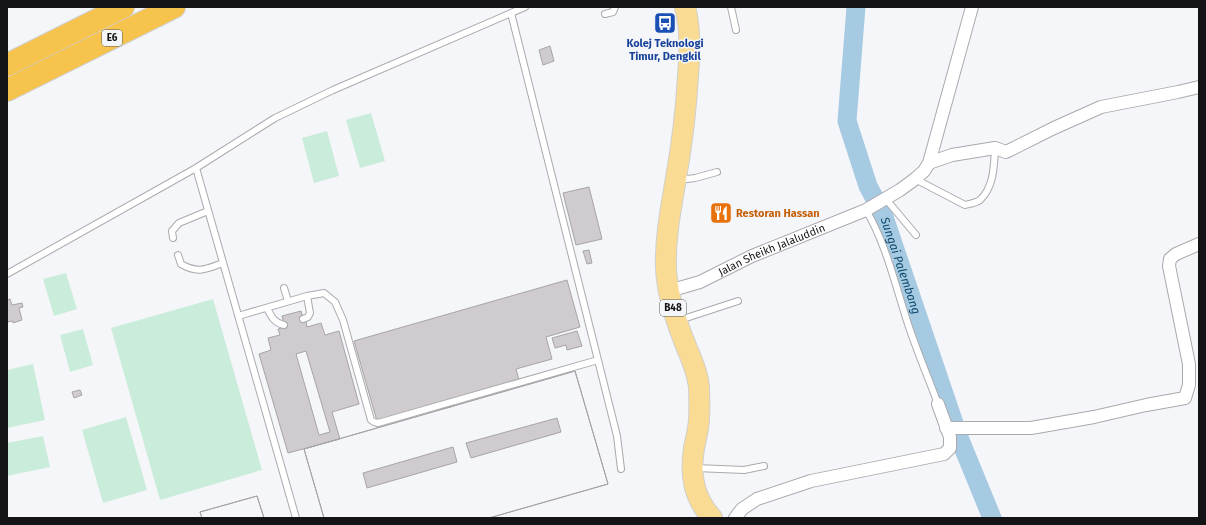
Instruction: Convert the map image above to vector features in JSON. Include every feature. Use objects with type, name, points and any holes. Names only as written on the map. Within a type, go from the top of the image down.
[{"type":"highway","name":"E6","points":[[7,65],[123,7]]},
{"type":"highway","name":"E6","points":[[7,90],[174,7]]},
{"type":"main road","name":"B48","points":[[685,7],[688,28],[689,61],[683,136],[669,214],[666,245],[666,269],[669,291],[676,321],[694,367],[699,385],[699,418],[692,475],[697,495],[706,511],[712,518]]},
{"type":"street","points":[[915,179],[929,163],[972,7]]},
{"type":"street","points":[[929,163],[952,155],[995,148],[1006,152],[1101,107],[1178,92],[1199,86]]},
{"type":"street","name":"Jalan Sheikh Jalaluddin","points":[[669,291],[700,282],[752,256],[877,203],[900,190],[915,179]]},
{"type":"street","points":[[948,428],[1031,428],[1094,417],[1185,398],[1190,385],[1189,364],[1169,266],[1170,259],[1176,254],[1199,244]]},
{"type":"street","points":[[735,518],[742,509],[757,499],[811,481],[944,454],[950,448],[950,436],[938,404]]},
{"type":"lane","points":[[7,274],[196,168],[275,118],[333,90],[525,7]]},
{"type":"lane","points":[[605,14],[613,12],[615,7]]},
{"type":"lane","points":[[731,7],[736,30]]},
{"type":"lane","points":[[511,14],[618,436],[621,469]]},
{"type":"lane","points":[[915,179],[965,205],[979,201],[989,188],[994,169],[995,148]]},
{"type":"lane","points":[[196,168],[296,518]]},
{"type":"lane","points":[[676,181],[717,172]]},
{"type":"lane","points":[[877,203],[916,235]]},
{"type":"lane","points":[[877,203],[874,224],[890,265],[908,323],[938,404]]},
{"type":"lane","points":[[173,235],[178,224],[208,210]]},
{"type":"lane","points":[[178,255],[181,264],[190,269],[202,270],[223,264]]},
{"type":"lane","points":[[284,288],[288,301]]},
{"type":"lane","points":[[238,316],[288,301],[324,293],[335,302],[343,320],[372,420],[378,423],[598,360]]},
{"type":"lane","points":[[306,318],[310,313],[307,296]]},
{"type":"lane","points":[[676,321],[738,301]]},
{"type":"lane","points":[[267,308],[274,320],[278,324],[284,325]]},
{"type":"lane","points":[[692,468],[744,470],[764,466]]},
{"type":"green space","points":[[371,113],[385,161],[360,168],[346,120]]},
{"type":"green space","points":[[327,131],[339,176],[314,183],[302,138]]},
{"type":"green space","points":[[66,273],[77,309],[54,316],[43,279]]},
{"type":"green space","points":[[213,299],[262,470],[160,500],[111,328]]},
{"type":"green space","points":[[83,329],[93,365],[70,372],[60,335]]},
{"type":"green space","points":[[33,364],[45,420],[7,428],[7,370]]},
{"type":"green space","points":[[126,417],[147,490],[103,503],[82,430]]},
{"type":"green space","points":[[43,436],[50,467],[7,476],[7,443]]},
{"type":"building","points":[[550,46],[554,61],[543,65],[539,50]]},
{"type":"building","points":[[589,187],[602,239],[576,245],[563,193]]},
{"type":"building","points":[[589,250],[592,263],[587,264],[583,251]]},
{"type":"building","points":[[567,280],[580,327],[546,337],[552,359],[516,369],[519,380],[452,399],[454,406],[442,409],[440,403],[377,421],[354,341]]},
{"type":"building","points":[[10,299],[12,305],[22,303],[23,307],[19,308],[22,320],[13,323],[13,321],[7,322],[7,300]]},
{"type":"building","points":[[301,311],[307,327],[321,323],[325,335],[339,331],[359,404],[332,412],[340,439],[288,453],[259,354],[271,350],[268,338],[280,335],[278,329],[285,327],[282,316]],"holes":[[[306,351],[330,432],[319,435],[296,354]]]},
{"type":"building","points":[[577,331],[582,346],[567,350],[566,345],[555,348],[552,338]]},
{"type":"building","points":[[575,371],[608,484],[489,518],[324,518],[304,449]],"holes":[[[557,418],[561,432],[471,458],[466,443]],[[453,447],[457,462],[367,488],[363,473]]]},
{"type":"building","points":[[575,371],[608,484],[489,518],[324,518],[304,449]]},
{"type":"building","points":[[80,390],[82,395],[74,398],[72,392]]},
{"type":"building","points":[[257,496],[264,518],[202,518],[200,512]]},
{"type":"building","points":[[257,496],[264,518],[202,518],[200,512]]},
{"type":"waterway","name":"Sungai Palembang","points":[[856,7],[847,121],[868,186],[883,214],[958,435],[992,518]]},
{"type":"place","name":"Kolej Teknologi Timur, Dengkil","points":[[665,23]]},
{"type":"place","name":"Restoran Hassan","points":[[721,213]]}]
